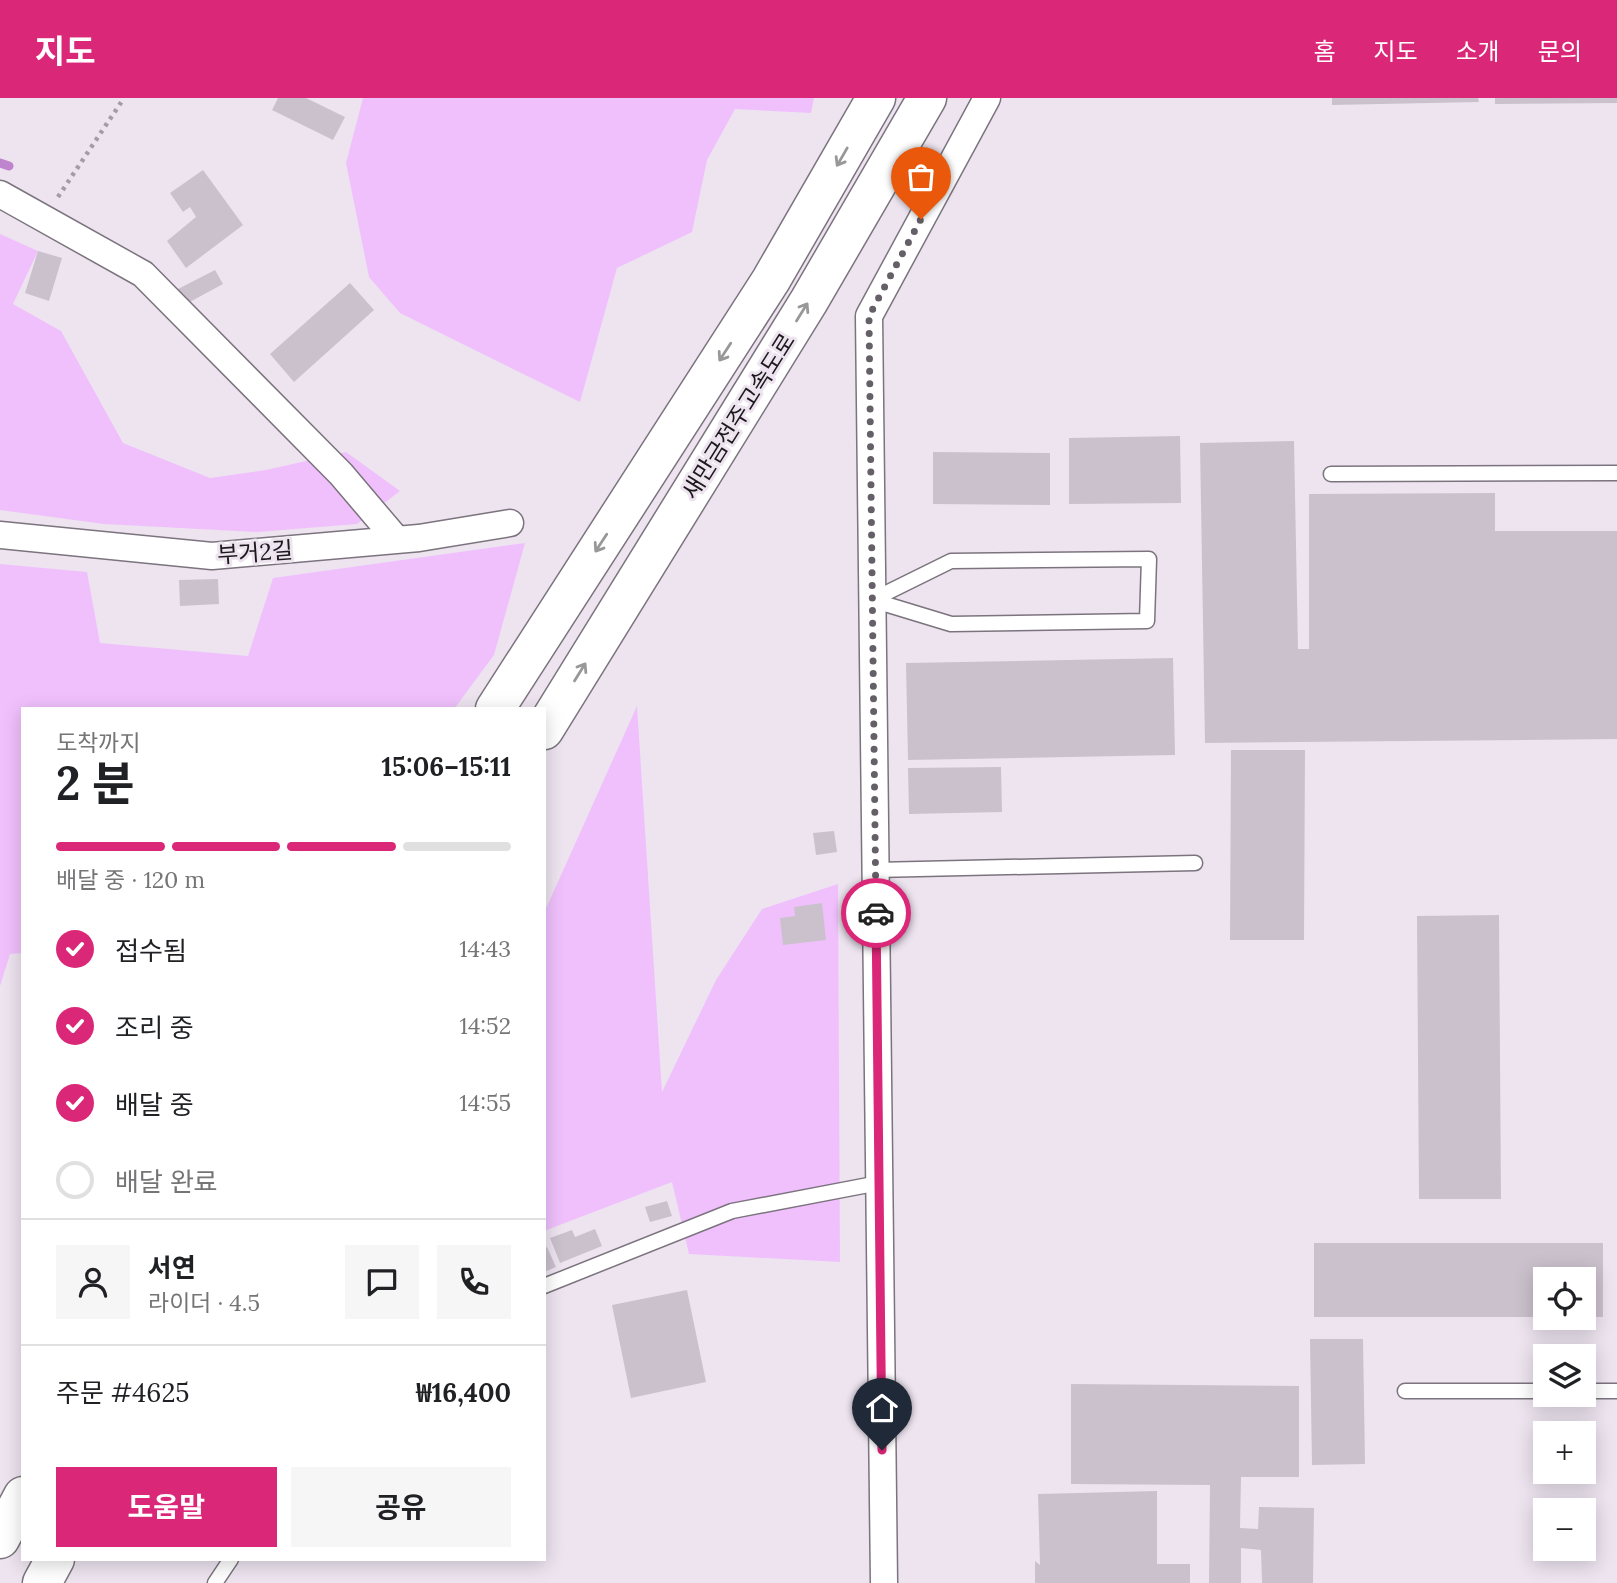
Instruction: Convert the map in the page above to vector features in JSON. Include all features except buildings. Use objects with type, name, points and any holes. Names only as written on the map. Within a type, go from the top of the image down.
[{"type":"highway","name":"새만금전주고속도로","points":[[496,707],[771,280],[876,98]]},
{"type":"highway","name":"새만금전주고속도로","points":[[546,727],[809,301],[927,98]]},
{"type":"highway","points":[[0,1539],[21,1500]]},
{"type":"highway","points":[[42,1583],[54,1561]]},
{"type":"street","points":[[884,1583],[869,316],[987,98]]},
{"type":"street","points":[[0,194],[143,274],[341,474],[397,540]]},
{"type":"street","name":"부거2길","points":[[0,535],[212,556],[397,540],[510,523]]},
{"type":"lane","points":[[1331,474],[1617,473]]},
{"type":"lane","points":[[1149,559],[1147,621],[951,624],[872,600],[951,561],[1149,559]]},
{"type":"lane","points":[[875,870],[1195,863]]},
{"type":"lane","points":[[546,1285],[732,1211],[879,1183]]},
{"type":"lane","points":[[1405,1391],[1533,1391]]},
{"type":"lane","points":[[1596,1391],[1617,1391]]},
{"type":"lane","points":[[215,1583],[229,1561]]},
{"type":"path","points":[[44,219],[124,98]]},
{"type":"shaded area","points":[[363,98],[814,98],[811,113],[735,109],[707,160],[692,232],[617,268],[580,402],[400,313],[369,277],[346,163]]},
{"type":"shaded area","points":[[0,234],[38,251],[13,304],[61,331],[123,443],[210,478],[266,470],[346,452],[400,491],[357,524],[258,532],[104,524],[0,510]]},
{"type":"shaded area","points":[[525,543],[494,655],[455,707],[21,707],[21,953],[10,954],[0,986],[0,564],[87,572],[100,643],[248,656],[273,578]]},
{"type":"shaded area","points":[[637,706],[662,1092],[716,980],[762,909],[838,884],[840,1262],[689,1254],[672,1182],[546,1230],[546,909]]},
{"type":"waterway","points":[[0,163],[9,166]]},
{"type":"way so far","points":[[876,913],[869,316],[921,219]]},
{"type":"route","points":[[876,913],[882,1450]]}]
